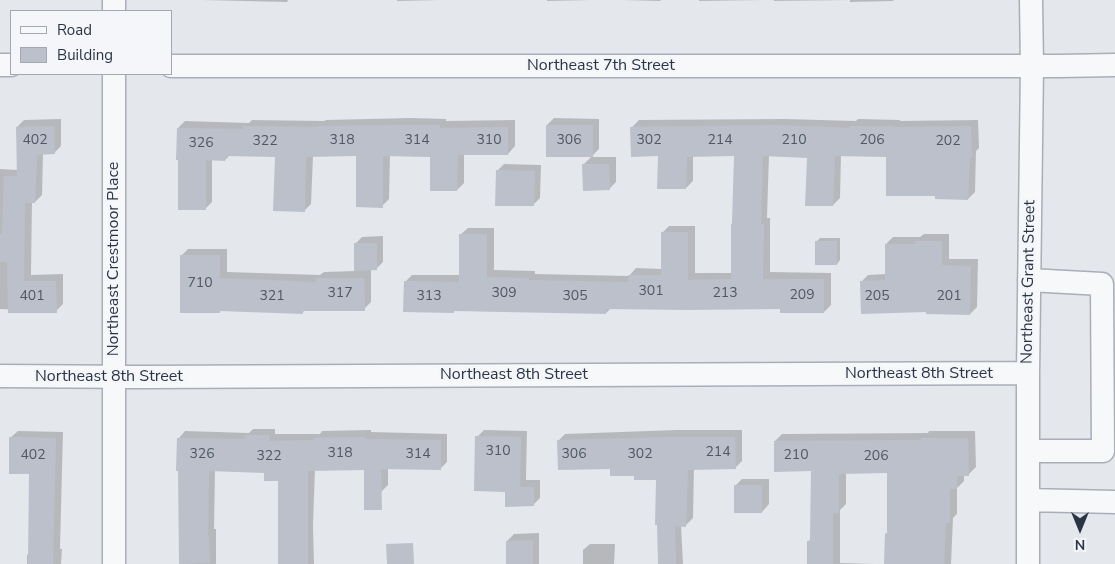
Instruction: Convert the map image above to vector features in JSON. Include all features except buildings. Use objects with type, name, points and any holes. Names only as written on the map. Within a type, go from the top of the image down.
[{"type":"street","name":"Northeast Grant Street","points":[[1028,564],[1031,0]]},
{"type":"street","name":"Northeast 7th Street","points":[[172,66],[1115,65]]},
{"type":"street","name":"Northeast Crestmoor Place","points":[[114,75],[114,564]]},
{"type":"street","points":[[1028,451],[1109,451],[1102,284],[1029,280]]},
{"type":"street","name":"Northeast 8th Street","points":[[0,376],[1028,373]]},
{"type":"street","points":[[1028,500],[1115,502]]}]
